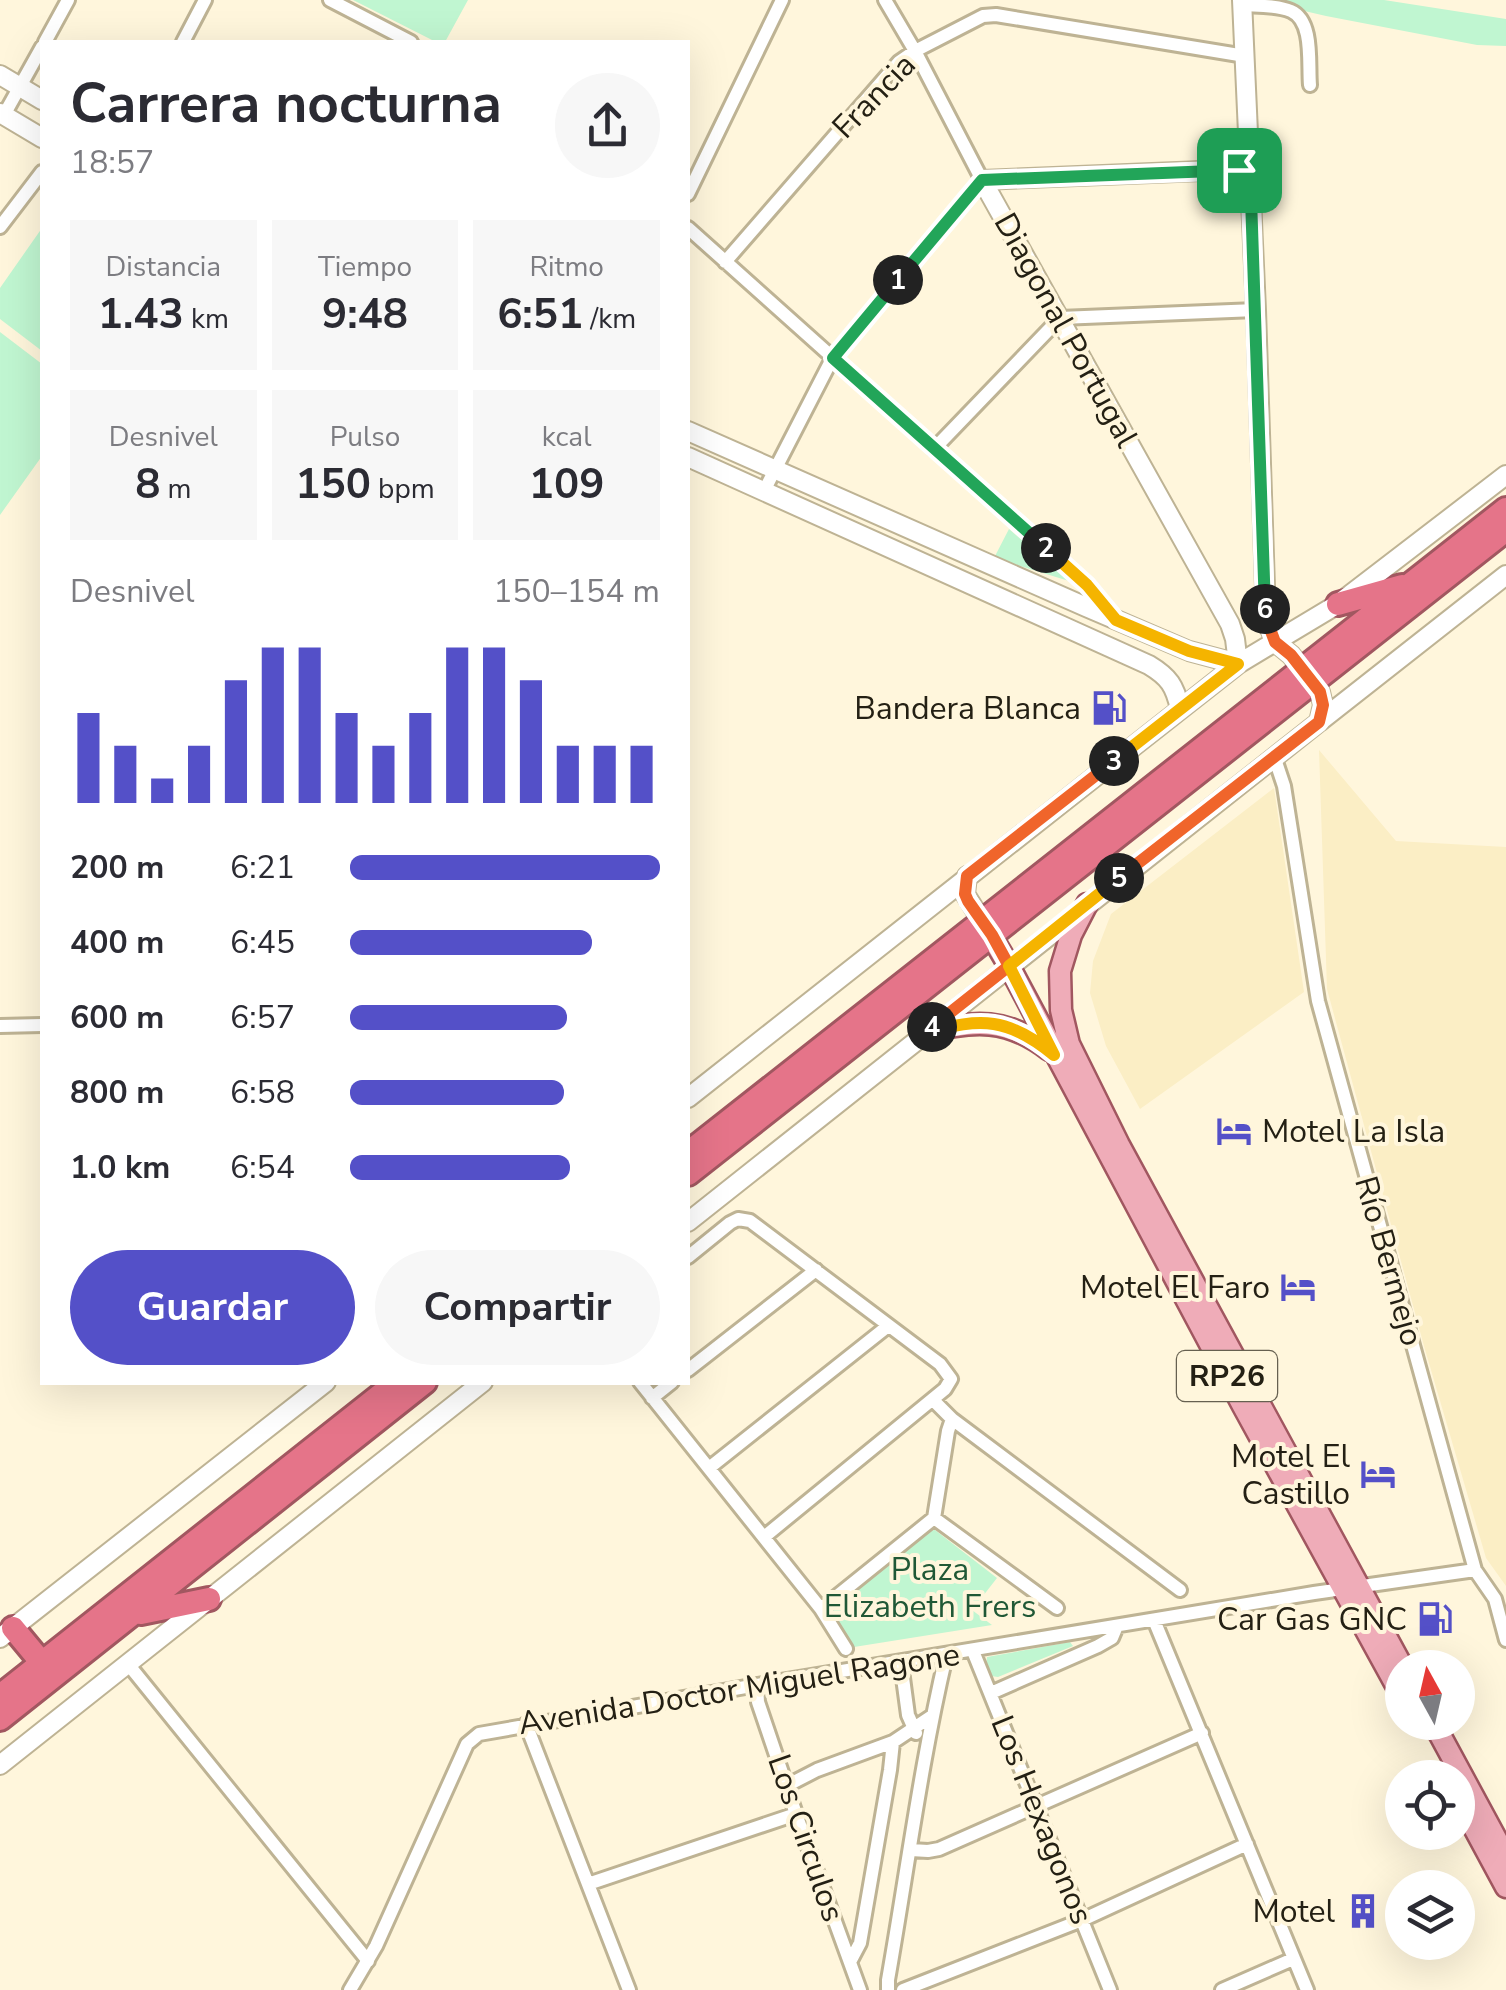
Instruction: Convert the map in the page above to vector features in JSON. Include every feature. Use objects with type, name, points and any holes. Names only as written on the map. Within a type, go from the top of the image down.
[{"type":"highway","points":[[1309,676],[1414,582],[1506,509]]},
{"type":"highway","points":[[690,1149],[987,928],[1309,676],[1506,530]]},
{"type":"highway","points":[[1338,604],[1414,582]]},
{"type":"highway","points":[[690,1172],[987,928]]},
{"type":"highway","points":[[0,1696],[393,1385]]},
{"type":"highway","points":[[0,1719],[421,1385]]},
{"type":"highway","points":[[133,1615],[209,1598]]},
{"type":"highway","points":[[6,1633],[42,1663]]},
{"type":"main road","points":[[1243,2],[1266,618],[1275,642],[1291,655],[1320,692],[1323,705],[1319,722]]},
{"type":"main road","points":[[0,76],[40,99]]},
{"type":"main road","points":[[2,114],[40,137]]},
{"type":"main road","points":[[982,180],[1250,169]]},
{"type":"main road","name":"Diagonal Portugal","points":[[982,180],[1230,624],[1238,664]]},
{"type":"main road","points":[[690,432],[1189,651],[1238,664]]},
{"type":"main road","points":[[690,457],[1150,665],[1167,675],[1176,689],[1180,709]]},
{"type":"main road","points":[[690,1096],[1238,664],[1338,604],[1506,474]]},
{"type":"main road","points":[[690,1220],[1506,576]]},
{"type":"main road","name":"RP26","points":[[967,876],[965,894],[1009,966],[1054,1055],[1350,1588],[1391,1650]]},
{"type":"main road","name":"RP26","points":[[1087,904],[1071,935],[1060,971],[1061,1010],[1069,1044],[1385,1661]]},
{"type":"main road","points":[[926,1032],[955,1025],[996,1024],[1028,1035],[1054,1055]]},
{"type":"main road","points":[[6,1633],[322,1385]]},
{"type":"main road","points":[[0,1765],[478,1385]]},
{"type":"main road","points":[[1443,1740],[1506,1857]]},
{"type":"main road","points":[[1475,1828],[1506,1887]]},
{"type":"street","points":[[47,40],[68,0]]},
{"type":"street","points":[[184,40],[205,0]]},
{"type":"street","points":[[330,0],[407,40]]},
{"type":"street","points":[[690,190],[782,0]]},
{"type":"street","name":"Diagonal Portugal","points":[[885,0],[982,180]]},
{"type":"street","points":[[1243,2],[1286,9],[1304,22],[1310,85]]},
{"type":"street","name":"Francia","points":[[724,262],[900,62],[983,16],[1245,56]]},
{"type":"street","points":[[2,114],[40,52]]},
{"type":"street","points":[[0,227],[40,175]]},
{"type":"street","points":[[764,491],[833,358],[982,180]]},
{"type":"street","points":[[690,230],[1087,585],[1116,620]]},
{"type":"street","points":[[934,449],[1060,318],[1256,310]]},
{"type":"street","name":"Río Bermejo","points":[[1274,756],[1284,786],[1318,1002],[1476,1570],[1500,1600],[1506,1640]]},
{"type":"street","points":[[0,1026],[40,1025]]},
{"type":"street","points":[[690,1255],[738,1219],[750,1221],[940,1364],[951,1378],[933,1400],[764,1537]]},
{"type":"street","points":[[690,1368],[816,1270]]},
{"type":"street","points":[[709,1468],[888,1326]]},
{"type":"street","points":[[642,1385],[821,1609],[846,1650]]},
{"type":"street","points":[[652,1398],[668,1385]]},
{"type":"street","points":[[933,1400],[952,1419],[1180,1590]]},
{"type":"street","points":[[821,1609],[934,1518],[952,1419]]},
{"type":"street","points":[[934,1518],[1057,1608]]},
{"type":"street","name":"Avenida Doctor Miguel Ragone","points":[[350,1990],[368,1960],[468,1744],[488,1731],[1476,1570]]},
{"type":"street","points":[[1154,1620],[1307,1990]]},
{"type":"street","points":[[991,1693],[1098,1646],[1112,1638],[1117,1626]]},
{"type":"street","name":"Los Hexagonos","points":[[972,1651],[1110,1990]]},
{"type":"street","points":[[888,1990],[925,1753],[946,1656]]},
{"type":"street","points":[[901,1663],[908,1715],[925,1753]]},
{"type":"street","points":[[128,1664],[368,1960]]},
{"type":"street","name":"Los Circulos","points":[[756,1685],[758,1702],[796,1814],[860,1990]]},
{"type":"street","points":[[788,1785],[893,1742],[932,1716]]},
{"type":"street","points":[[526,1724],[629,1990]]},
{"type":"street","points":[[911,1850],[938,1849],[1202,1733]]},
{"type":"street","points":[[850,1962],[860,1944],[893,1742]]},
{"type":"street","points":[[588,1884],[796,1814]]},
{"type":"street","points":[[904,1990],[1082,1920],[1247,1844]]},
{"type":"street","points":[[1222,1990],[1294,1959]]},
{"type":"shaded area","points":[[1319,750],[1396,841],[1506,847],[1506,1586],[1486,1558],[1327,989]]},
{"type":"shaded area","points":[[1274,788],[1304,992],[1140,1109],[1106,1046],[1090,993],[1093,961],[1111,914]]},
{"type":"green space","points":[[353,0],[468,0],[446,40],[432,40]]},
{"type":"green space","points":[[1257,0],[1384,0],[1506,19],[1506,46],[1477,45]]},
{"type":"green space","points":[[40,231],[40,349],[0,319],[0,288]]},
{"type":"green space","points":[[0,332],[40,362],[40,459],[0,515]]},
{"type":"green space","points":[[1009,529],[1069,581],[994,558]]},
{"type":"green space","name":"Plaza Elizabeth Frers","points":[[935,1530],[997,1578],[972,1610],[992,1625],[854,1647],[829,1607],[926,1531]]},
{"type":"green space","points":[[1070,1642],[1073,1646],[998,1677],[991,1676],[986,1664],[987,1657]]},
{"type":"place","name":"Bandera Blanca","points":[[1109,708]]},
{"type":"place","name":"Motel La Isla","points":[[1234,1131]]},
{"type":"place","name":"Motel El Faro","points":[[1298,1287]]},
{"type":"place","name":"Motel El Castillo","points":[[1378,1474]]},
{"type":"place","name":"Car Gas GNC","points":[[1435,1619]]},
{"type":"place","name":"Motel","points":[[1363,1911]]},
{"type":"route","points":[[1239,170],[982,180],[833,358],[1087,585],[1116,620],[1189,651],[1238,664],[967,876],[968,901],[1009,966],[926,1032],[955,1025],[996,1024],[1028,1035],[1054,1055],[1009,966],[1319,722],[1323,705],[1320,692],[1291,655],[1275,642],[1266,618],[1250,169],[1239,170]]}]
